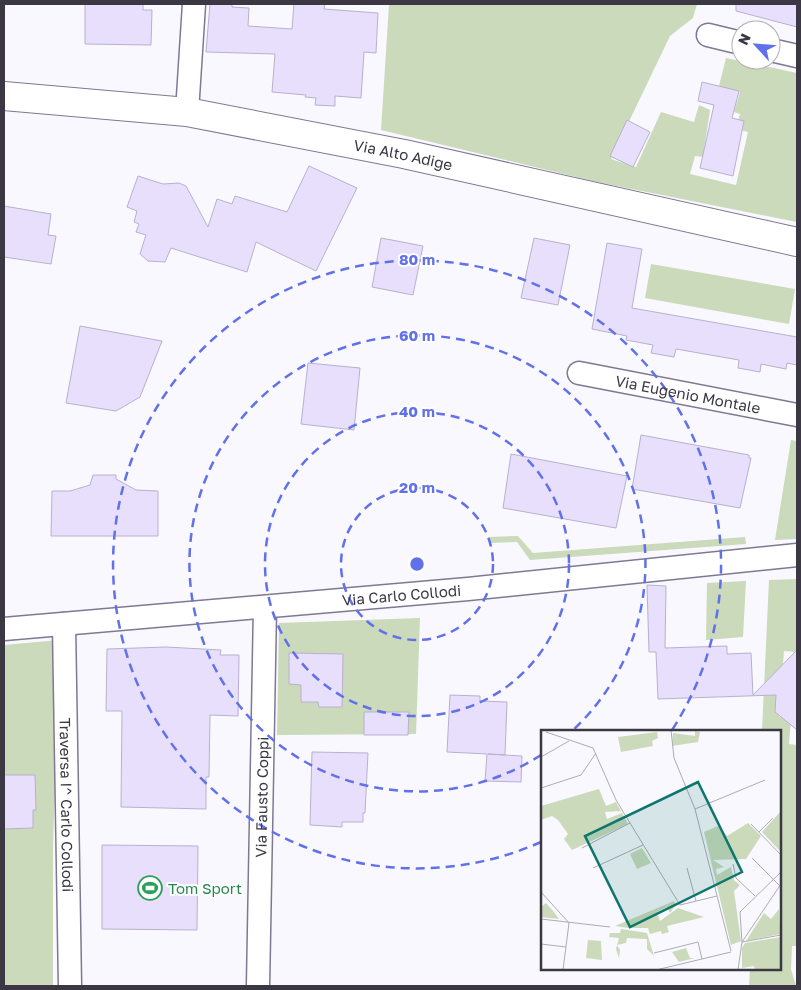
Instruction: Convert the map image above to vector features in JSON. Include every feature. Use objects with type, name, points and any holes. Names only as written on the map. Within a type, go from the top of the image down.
[{"type":"street","points":[[187,112],[194,4]]},
{"type":"street","points":[[708,35],[731,41]]},
{"type":"street","points":[[781,52],[797,56]]},
{"type":"street","name":"Via Alto Adige","points":[[4,96],[187,112],[404,154],[797,242]]},
{"type":"street","name":"Via Eugenio Montale","points":[[578,373],[797,415]]},
{"type":"street","name":"Via Carlo Collodi","points":[[4,629],[468,589],[797,555]]},
{"type":"street","name":"Via Fausto Coppi","points":[[258,986],[265,607]]},
{"type":"street","name":"Traversa I^ Carlo Collodi","points":[[64,624],[70,986]]},
{"type":"green space","points":[[697,4],[693,18],[670,36],[611,159],[636,167],[661,112],[694,122],[699,105],[710,110],[703,157],[695,156],[690,174],[736,185],[748,132],[736,129],[740,114],[734,112],[740,92],[719,86],[726,58],[731,59],[731,70],[781,70],[797,73],[797,222],[597,182],[381,130],[389,5]]},
{"type":"green space","points":[[651,264],[795,289],[789,324],[645,298]]},
{"type":"green space","points":[[791,440],[797,441],[797,539],[775,540]]},
{"type":"green space","points":[[518,536],[533,553],[745,537],[746,544],[530,560],[517,542],[489,543],[489,537]]},
{"type":"green space","points":[[797,579],[797,652],[784,651],[779,717],[791,718],[789,744],[797,745],[797,946],[792,946],[791,969],[796,986],[749,986],[750,970],[781,970],[781,730],[762,730],[769,580]]},
{"type":"green space","points":[[746,581],[743,637],[706,640],[707,583]]},
{"type":"green space","points":[[420,618],[416,734],[277,735],[279,623]]},
{"type":"green space","points":[[59,640],[53,849],[53,986],[4,986],[4,645]]},
{"type":"building","points":[[85,4],[143,4],[143,10],[152,10],[151,45],[85,44]]},
{"type":"building","points":[[210,4],[232,4],[232,7],[249,8],[248,26],[292,29],[294,4],[325,4],[324,9],[378,13],[376,53],[364,52],[361,98],[335,96],[335,106],[315,105],[316,98],[305,97],[306,95],[272,92],[275,54],[206,52]]},
{"type":"building","points":[[736,4],[797,4],[797,27],[781,23],[781,20],[770,20],[736,11]]},
{"type":"building","points":[[702,82],[739,91],[732,118],[744,121],[733,176],[700,168],[714,105],[698,101]]},
{"type":"building","points":[[627,120],[650,132],[633,167],[610,156]]},
{"type":"building","points":[[309,166],[357,188],[316,271],[256,242],[247,272],[171,248],[165,262],[148,261],[140,254],[146,235],[136,232],[139,224],[134,222],[137,211],[127,207],[138,176],[163,184],[179,183],[186,186],[208,227],[217,199],[232,204],[235,196],[287,212]]},
{"type":"building","points":[[4,206],[51,214],[48,235],[56,236],[51,264],[4,257]]},
{"type":"building","points":[[381,238],[423,246],[413,295],[372,287]]},
{"type":"building","points":[[534,238],[570,245],[558,305],[521,298]]},
{"type":"building","points":[[607,243],[642,249],[632,308],[797,337],[797,365],[787,363],[786,369],[761,364],[760,372],[738,368],[739,360],[676,349],[674,357],[651,353],[653,345],[626,340],[627,336],[592,329]]},
{"type":"building","points":[[80,326],[162,341],[140,397],[116,411],[66,403]]},
{"type":"building","points":[[308,363],[360,368],[354,430],[301,424]]},
{"type":"building","points":[[641,435],[749,455],[749,458],[751,458],[740,508],[632,489]]},
{"type":"building","points":[[511,454],[627,476],[616,528],[503,508]]},
{"type":"building","points":[[93,475],[116,475],[116,479],[136,490],[158,491],[158,536],[51,536],[52,491],[70,491],[90,485]]},
{"type":"building","points":[[647,585],[666,586],[665,648],[727,646],[727,654],[751,653],[753,695],[797,650],[797,730],[775,712],[776,695],[658,699],[656,652],[649,652]]},
{"type":"building","points":[[166,647],[221,650],[220,655],[239,655],[238,716],[210,715],[209,777],[206,777],[206,809],[121,807],[122,711],[106,711],[107,649]]},
{"type":"building","points":[[289,653],[343,654],[342,707],[319,707],[318,702],[301,702],[301,685],[289,684]]},
{"type":"building","points":[[450,695],[480,696],[480,701],[507,702],[505,755],[522,756],[521,782],[485,781],[487,754],[447,752]]},
{"type":"building","points":[[364,712],[409,712],[408,735],[364,735]]},
{"type":"building","points":[[312,752],[368,753],[363,822],[342,822],[342,827],[310,825]]},
{"type":"building","points":[[4,775],[35,775],[36,810],[33,810],[33,828],[4,829]]},
{"type":"building","name":"Tom Sport","points":[[102,845],[198,846],[197,930],[102,929]]},
{"type":"place","name":"Tom Sport","points":[[150,888]]}]
